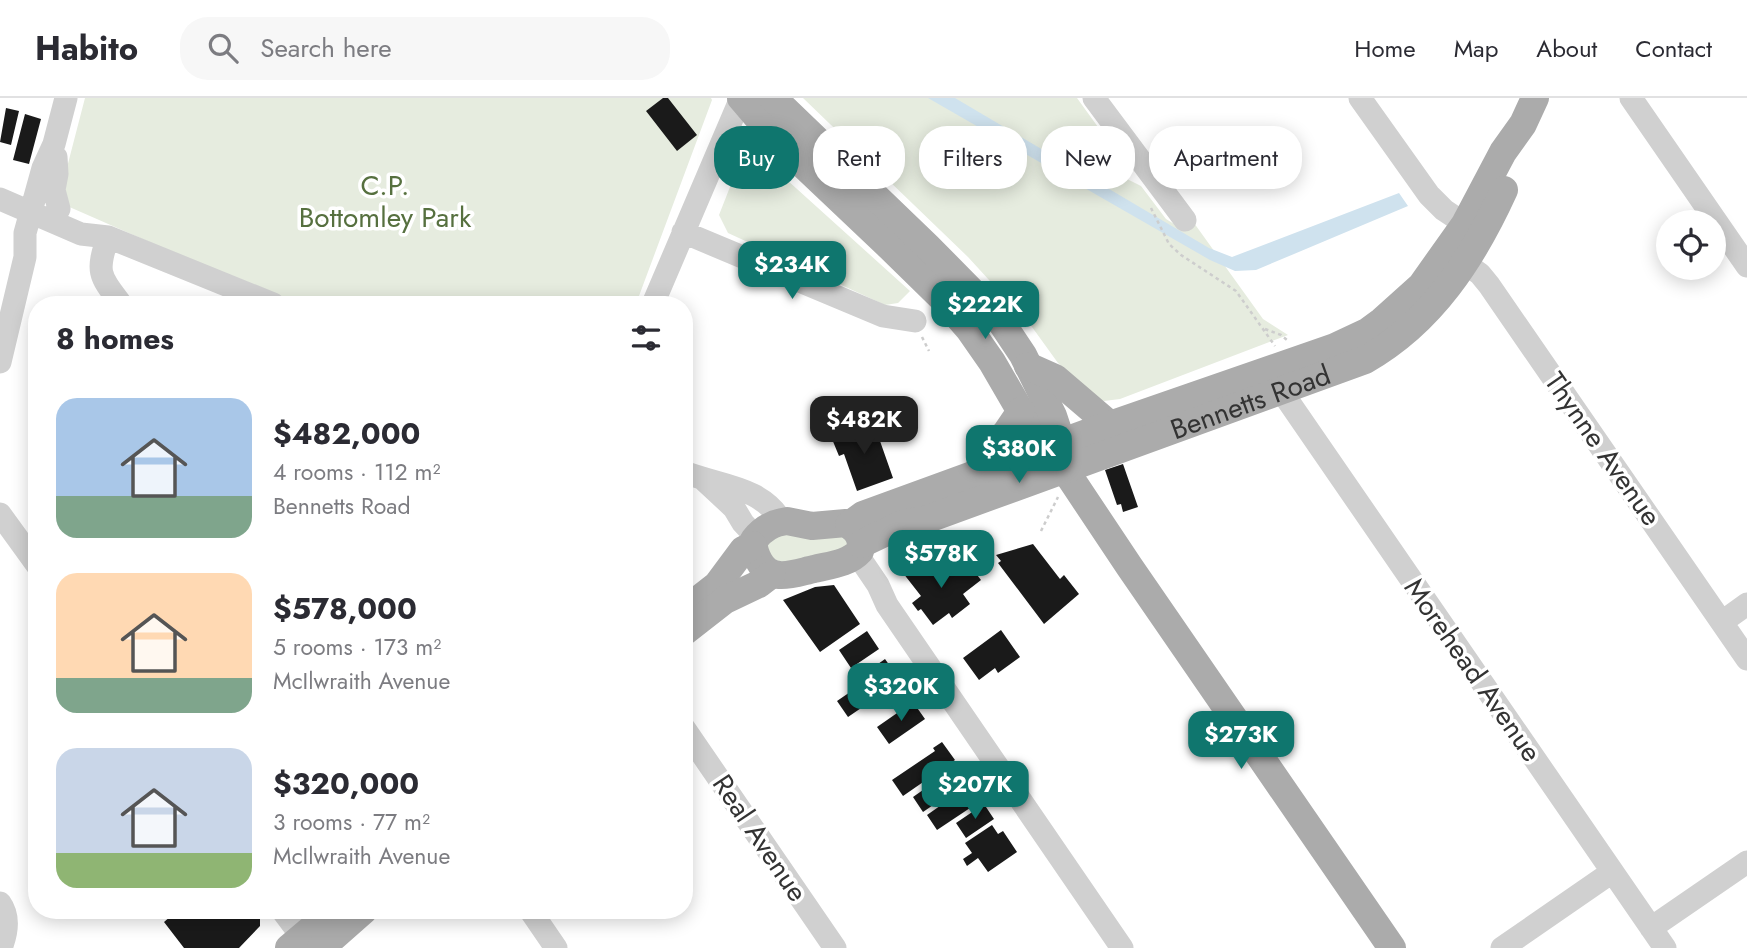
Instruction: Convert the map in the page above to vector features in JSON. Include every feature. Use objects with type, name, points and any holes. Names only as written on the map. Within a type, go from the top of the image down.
[{"type":"main road","points":[[741,98],[776,139],[942,298],[987,356],[1021,411],[1058,454],[1129,566],[1392,948]]},
{"type":"main road","points":[[774,98],[989,308],[1007,330],[1057,425],[1058,454]]},
{"type":"main road","name":"Bennetts Road","points":[[852,546],[863,515],[976,474],[1058,454],[1282,391],[1366,360],[1389,346],[1429,309],[1457,256],[1517,160],[1523,124],[1535,98]]},
{"type":"main road","name":"Bennetts Road","points":[[852,546],[902,524],[928,519],[1110,425],[1353,339],[1382,321],[1457,256]]},
{"type":"main road","points":[[1028,366],[1055,378],[1110,425]]},
{"type":"main road","points":[[976,474],[989,450],[1006,433],[1021,411]]},
{"type":"main road","points":[[693,604],[717,585],[743,550],[755,541],[765,528],[782,522],[812,526],[839,523],[852,546],[783,576],[772,574],[759,561],[755,541]]},
{"type":"main road","points":[[693,625],[719,604],[759,584],[772,574]]},
{"type":"main road","points":[[304,945],[326,919]]},
{"type":"main road","points":[[304,945],[349,919]]},
{"type":"street","points":[[0,362],[25,257],[25,233],[44,209],[54,190],[57,174],[54,144],[66,98]]},
{"type":"street","points":[[656,296],[741,98]]},
{"type":"street","points":[[1094,98],[1133,160],[1185,220]]},
{"type":"street","points":[[1360,98],[1429,195],[1474,230]]},
{"type":"street","points":[[1631,98],[1747,266]]},
{"type":"street","points":[[0,188],[10,188],[44,209]]},
{"type":"street","points":[[0,199],[86,220],[108,237],[253,296]]},
{"type":"street","points":[[683,232],[883,316],[915,321]]},
{"type":"street","points":[[108,237],[101,256],[100,273],[116,296]]},
{"type":"street","name":"Thynne Avenue","points":[[1457,256],[1489,285],[1747,659]]},
{"type":"street","name":"Morehead Avenue","points":[[1282,391],[1665,948]]},
{"type":"street","points":[[694,476],[730,484],[750,493],[776,511],[782,522]]},
{"type":"street","points":[[694,476],[734,508],[755,541]]},
{"type":"street","points":[[0,514],[28,553]]},
{"type":"street","points":[[852,546],[878,585],[887,605],[1122,948]]},
{"type":"street","points":[[1722,622],[1747,604]]},
{"type":"street","name":"Real Avenue","points":[[693,742],[835,948]]},
{"type":"street","points":[[1651,928],[1747,862]]},
{"type":"street","points":[[1502,948],[1612,872]]},
{"type":"street","points":[[0,902],[5,910],[7,933],[1,948]]},
{"type":"street","points":[[288,919],[304,945]]},
{"type":"street","points":[[536,919],[556,948]]},
{"type":"path","points":[[1150,205],[1169,244],[1181,255],[1236,291],[1275,346]]},
{"type":"path","points":[[1263,329],[1281,335],[1290,346]]},
{"type":"path","points":[[1041,531],[1058,497]]},
{"type":"green space","name":"C.P. Bottomley Park","points":[[85,98],[712,100],[639,296],[273,296],[58,202]]},
{"type":"green space","points":[[803,98],[1077,98],[1097,126],[1041,126],[1041,189],[1135,189],[1135,183],[1141,186],[1166,219],[1184,230],[1194,223],[1263,319],[1288,335],[1120,399],[1104,401],[1097,398],[1058,363],[1032,327],[968,257],[897,189],[905,189],[905,126],[832,126]]},
{"type":"green space","points":[[729,189],[797,189],[910,291],[898,303],[885,305],[728,233],[719,215]]},
{"type":"green space","points":[[838,530],[852,546],[785,568],[763,549],[768,535]]},
{"type":"water","points":[[928,98],[955,98],[1002,126],[977,126]]},
{"type":"water","points":[[1027,141],[1041,149],[1041,163],[1027,155]]},
{"type":"water","points":[[1086,189],[1109,189],[1209,248],[1232,257],[1399,193],[1408,206],[1256,270],[1235,271],[1210,260]]},
{"type":"building","points":[[663,98],[668,98],[697,135],[677,151],[646,111]]},
{"type":"building","points":[[6,108],[19,111],[11,145],[0,142]]},
{"type":"building","points":[[25,114],[41,119],[29,164],[13,160]]},
{"type":"building","points":[[876,423],[893,478],[857,491],[844,454],[839,456],[832,439]]},
{"type":"building","points":[[1123,464],[1138,507],[1123,512],[1121,504],[1117,505],[1105,470]]},
{"type":"building","points":[[1033,544],[1060,579],[1064,575],[1079,594],[1044,624],[998,563],[1001,561],[996,555]]},
{"type":"building","points":[[923,558],[939,578],[967,562],[981,580],[963,594],[970,604],[952,618],[949,613],[933,625],[921,609],[918,611],[912,603],[921,596],[903,573]]},
{"type":"building","points":[[834,585],[860,624],[820,652],[783,600],[815,587]]},
{"type":"building","points":[[1001,630],[1020,657],[998,673],[995,668],[979,680],[963,658]]},
{"type":"building","points":[[867,631],[879,649],[851,668],[839,650]]},
{"type":"building","points":[[885,659],[904,686],[890,696],[886,691],[848,717],[837,701],[875,675],[871,669]]},
{"type":"building","points":[[913,702],[925,719],[889,744],[877,727]]},
{"type":"building","points":[[942,742],[955,760],[903,796],[892,780],[935,751],[933,748]]},
{"type":"building","points":[[960,764],[971,779],[923,812],[913,797]]},
{"type":"building","points":[[974,782],[985,798],[937,830],[927,815]]},
{"type":"building","points":[[984,804],[994,819],[966,838],[956,823]]},
{"type":"building","points":[[992,825],[998,834],[1003,831],[1017,852],[988,872],[978,858],[967,866],[963,859],[972,853],[965,843]]},
{"type":"building","points":[[168,919],[260,919],[260,926],[239,948],[184,948],[164,922]]}]
